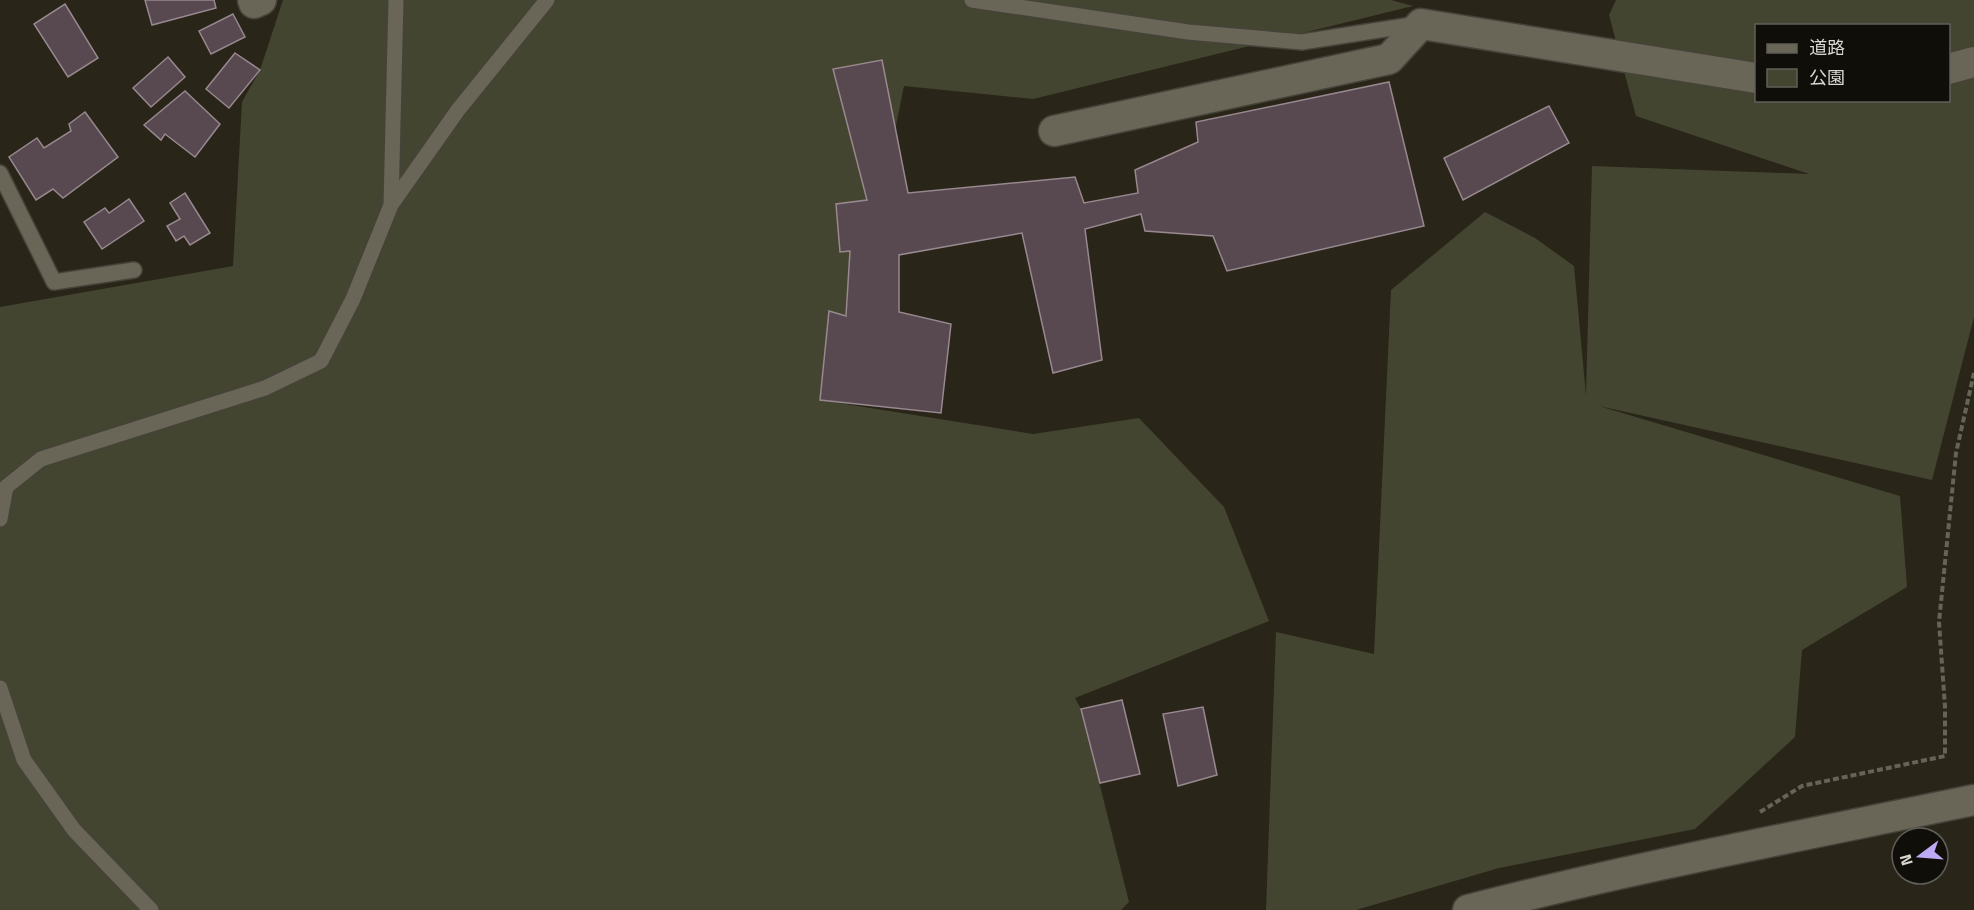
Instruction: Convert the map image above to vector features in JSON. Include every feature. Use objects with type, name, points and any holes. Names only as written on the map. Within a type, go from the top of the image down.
[{"type":"street","points":[[253,0],[255,3],[261,0]]},
{"type":"street","points":[[1054,130],[1389,59],[1420,24],[1755,78]]},
{"type":"street","points":[[1950,68],[1974,62]]},
{"type":"street","points":[[1468,910],[1677,861],[1974,800]]},
{"type":"lane","points":[[391,205],[396,0]]},
{"type":"lane","points":[[0,519],[6,487],[41,459],[265,388],[321,361],[353,299],[391,205],[458,110],[547,0]]},
{"type":"lane","points":[[972,0],[1188,32],[1302,42],[1420,24]]},
{"type":"lane","points":[[0,173],[54,282],[134,270]]},
{"type":"lane","points":[[0,688],[24,760],[74,830],[151,910]]},
{"type":"path","points":[[1754,815],[1802,786],[1945,756],[1945,708],[1939,622],[1956,453],[1974,374]]},
{"type":"green space","points":[[283,0],[1391,0],[1413,6],[1033,99],[904,86],[882,195],[820,400],[1033,434],[1139,418],[1224,507],[1269,621],[1075,698],[1081,709],[1129,902],[1121,910],[0,910],[0,307],[233,266],[242,102],[260,70]]},
{"type":"green space","points":[[1616,0],[1974,0],[1974,317],[1932,480],[1599,406],[1900,496],[1907,587],[1802,650],[1795,737],[1695,829],[1499,868],[1356,910],[1266,910],[1276,632],[1374,654],[1391,290],[1485,212],[1535,238],[1574,266],[1586,395],[1592,166],[1809,174],[1636,116],[1609,15]]},
{"type":"building","points":[[145,0],[214,0],[216,8],[152,25]]},
{"type":"building","points":[[65,4],[98,58],[68,77],[34,24]]},
{"type":"building","points":[[233,14],[245,37],[211,54],[199,31]]},
{"type":"building","points":[[235,53],[260,70],[229,108],[206,89]]},
{"type":"building","points":[[168,57],[185,77],[151,107],[133,88]]},
{"type":"building","points":[[882,60],[908,193],[1075,177],[1084,203],[1138,193],[1135,170],[1198,142],[1196,122],[1389,82],[1424,226],[1227,271],[1213,236],[1145,231],[1141,214],[1085,229],[1102,360],[1053,373],[1022,233],[899,255],[899,312],[951,324],[941,413],[820,400],[829,311],[846,316],[850,251],[840,252],[836,204],[867,200],[833,69]]},
{"type":"building","points":[[185,91],[220,124],[195,157],[165,134],[161,140],[144,125]]},
{"type":"building","points":[[1549,106],[1569,143],[1463,200],[1444,158]]},
{"type":"building","points":[[85,112],[118,157],[63,198],[53,189],[36,200],[9,157],[37,138],[44,148],[71,131],[69,124]]},
{"type":"building","points":[[185,193],[210,233],[190,245],[184,236],[176,241],[167,226],[180,219],[170,203]]},
{"type":"building","points":[[129,199],[144,221],[102,249],[84,222],[105,208],[109,213]]},
{"type":"building","points":[[1122,700],[1140,774],[1100,783],[1081,709]]},
{"type":"building","points":[[1203,707],[1217,775],[1178,786],[1163,714]]}]
